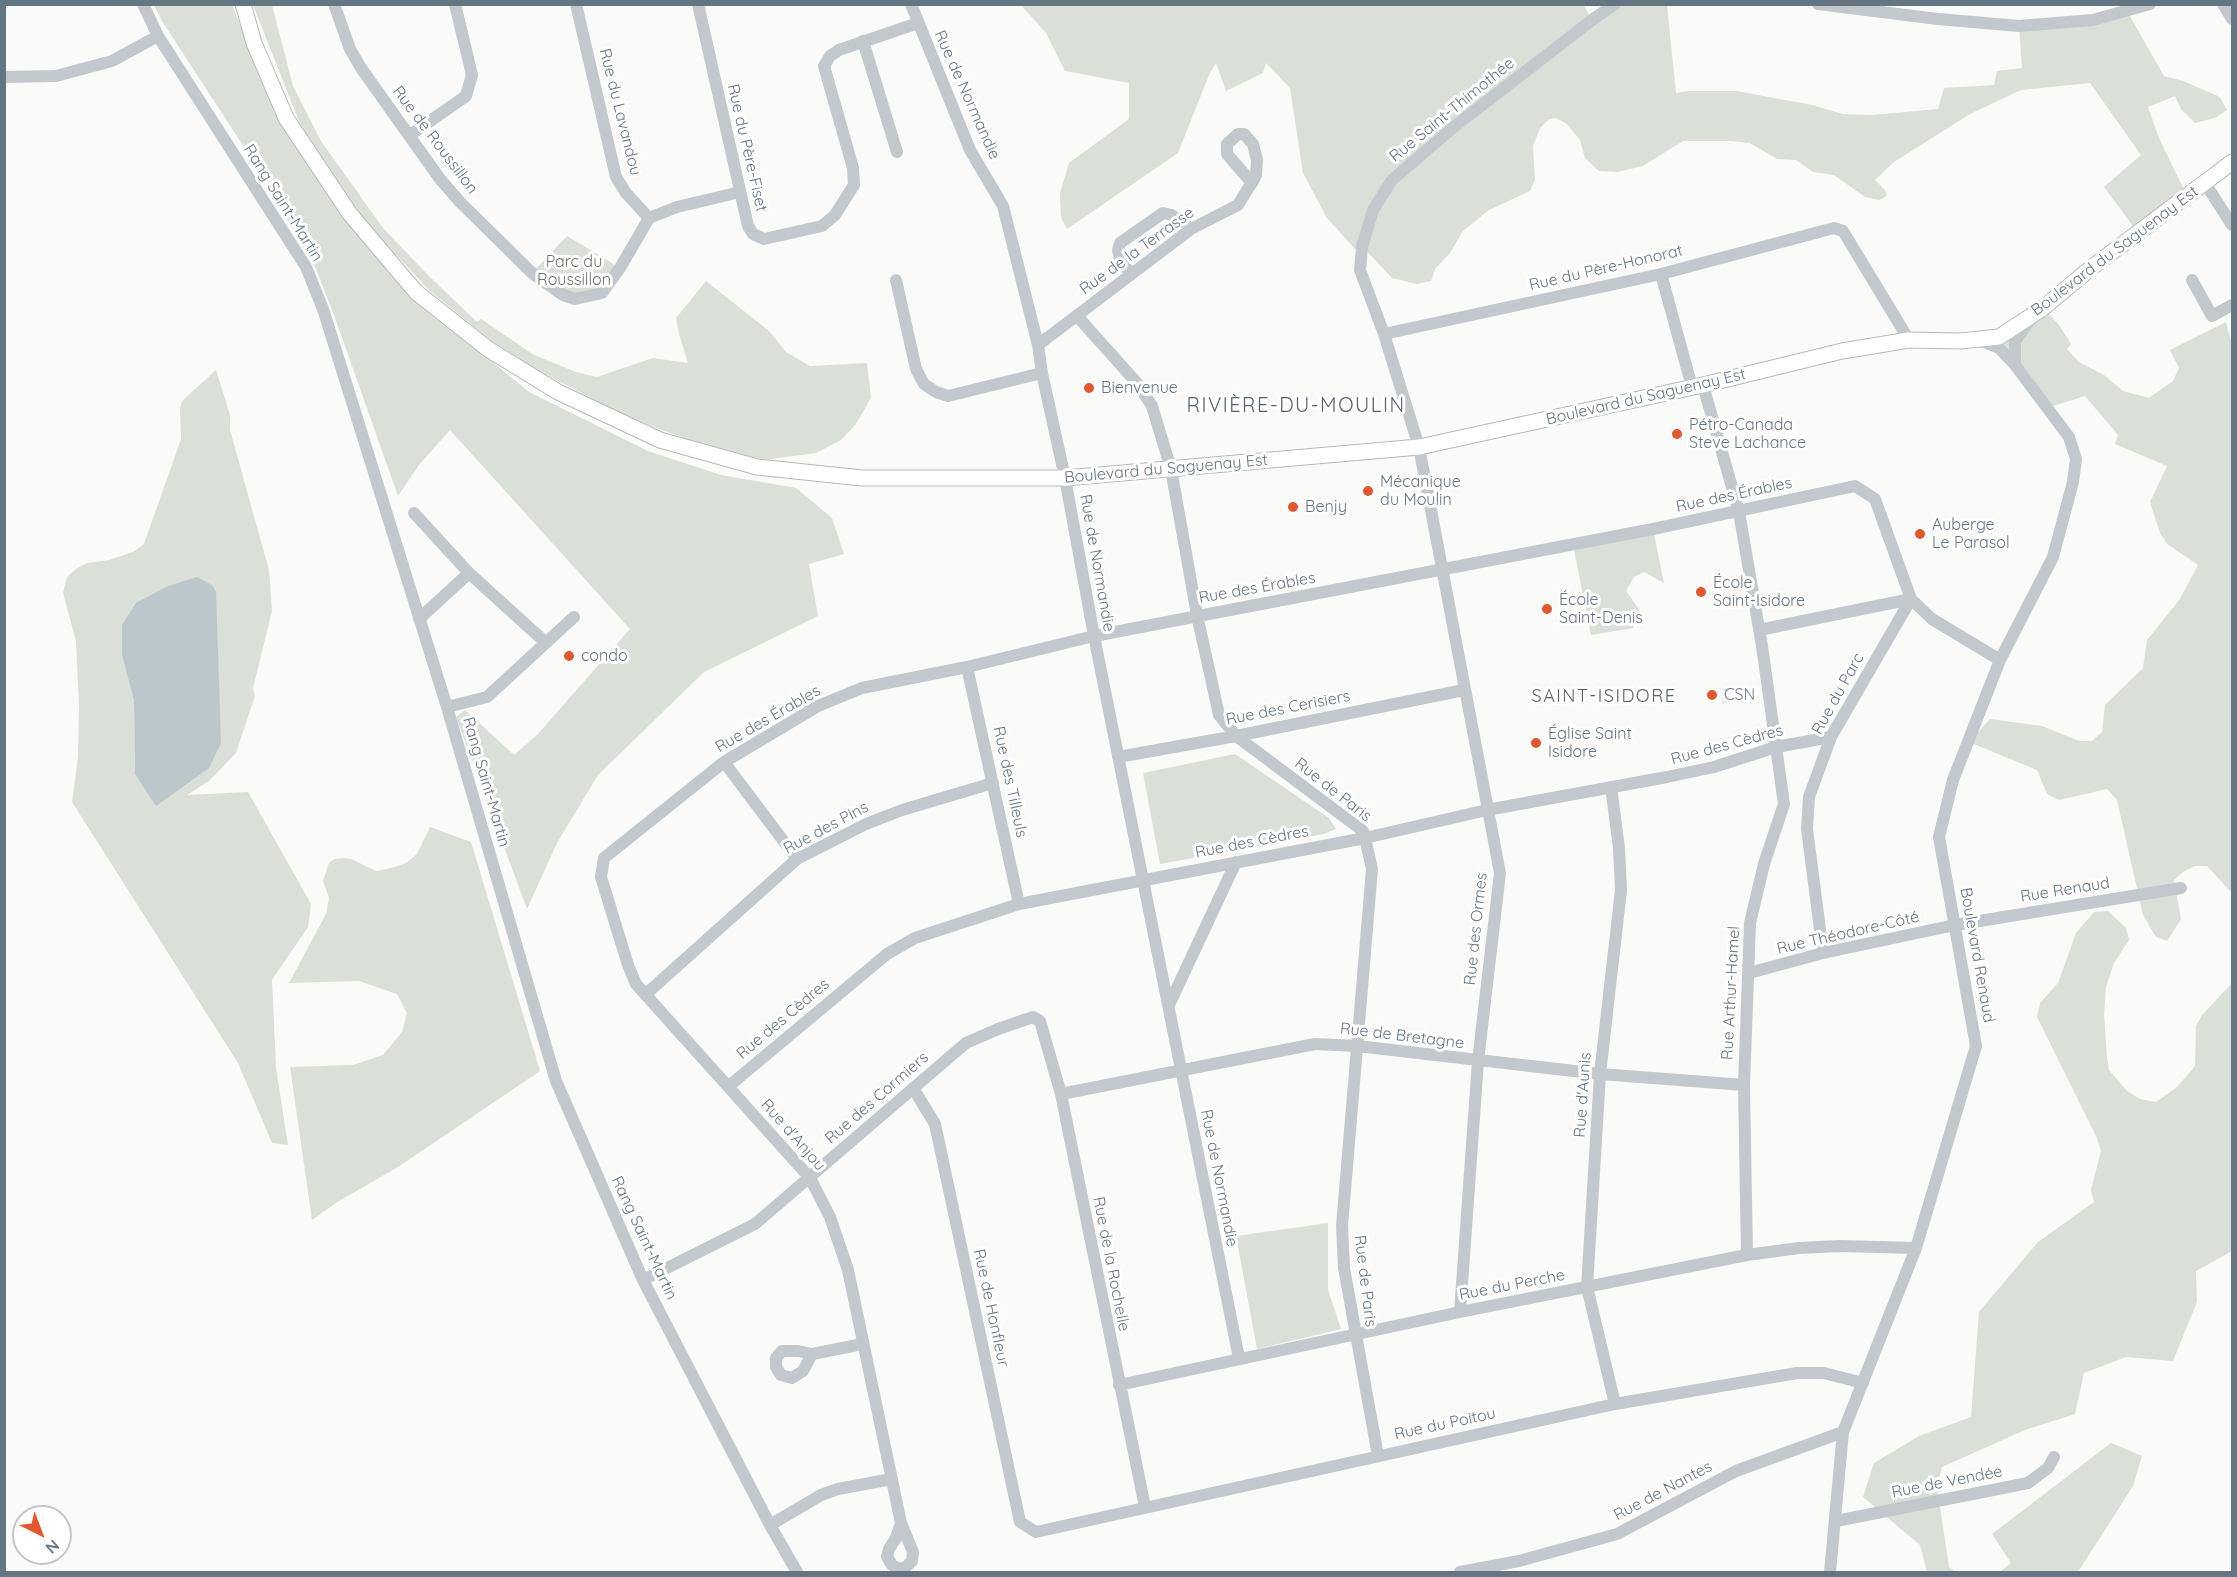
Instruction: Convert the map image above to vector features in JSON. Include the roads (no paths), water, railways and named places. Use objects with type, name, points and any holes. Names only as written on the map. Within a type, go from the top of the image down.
[{"type":"main road","name":"Boulevard du Saguenay Est","points":[[243,4],[254,43],[286,118],[350,214],[416,292],[488,349],[558,392],[660,440],[757,467],[862,478],[1065,478],[1419,447],[1697,386],[1842,351],[1909,340],[1960,341],[1999,337],[2043,308],[2091,268],[2232,162]]},
{"type":"street","name":"Rang Saint-Martin","points":[[143,4],[158,36],[306,267],[323,309],[447,707],[556,1081],[643,1280],[797,1572]]},
{"type":"street","name":"Rue de Roussillon","points":[[334,4],[350,49],[361,68],[440,179],[532,273],[563,295],[575,299],[602,293],[620,268],[649,218]]},
{"type":"street","points":[[410,135],[466,96],[472,75],[455,4]]},
{"type":"street","name":"Rue du Lavandou","points":[[576,4],[616,177],[626,193],[649,218]]},
{"type":"street","name":"Rue du Père-Fiset","points":[[698,4],[748,226],[753,234],[764,239],[822,226],[835,215],[854,184],[853,168],[824,66],[830,57],[839,50],[918,22]]},
{"type":"street","name":"Rue de Normandie","points":[[911,4],[970,150],[1003,206],[1038,345],[1239,1358]]},
{"type":"street","name":"Rue Saint-Thimothée","points":[[1419,447],[1384,334],[1360,270],[1362,247],[1373,210],[1392,180],[1455,126],[1615,4]]},
{"type":"street","points":[[1818,4],[1938,19],[2019,26],[2093,20],[2150,4]]},
{"type":"street","points":[[2223,4],[2232,19]]},
{"type":"street","points":[[4,77],[57,76],[112,61],[158,36]]},
{"type":"street","points":[[863,41],[897,152]]},
{"type":"street","name":"Rue de la Terrasse","points":[[1038,345],[1191,229],[1238,205],[1252,183]]},
{"type":"street","points":[[2205,183],[2232,225]]},
{"type":"street","points":[[649,218],[677,207],[740,192]]},
{"type":"street","points":[[1131,274],[1120,258],[1118,250],[1120,243],[1163,213],[1172,214],[1191,229]]},
{"type":"street","name":"Rue du Père-Honorat","points":[[1384,334],[1661,274],[1834,228],[1843,231],[1909,340]]},
{"type":"street","name":"Rue Arthur-Hamel","points":[[1661,274],[1739,512],[1784,804],[1764,864],[1750,923],[1744,1085],[1747,1255]]},
{"type":"street","points":[[896,280],[916,369],[924,384],[936,392],[948,396],[1042,373]]},
{"type":"street","points":[[2192,280],[2212,316],[2232,305]]},
{"type":"street","points":[[2015,365],[2015,341],[2026,323],[2043,308]]},
{"type":"street","name":"Rue de Paris","points":[[1077,316],[1126,369],[1152,406],[1171,469],[1197,615],[1219,715],[1236,736],[1363,831],[1365,838],[1372,869],[1342,1226],[1344,1268],[1378,1456]]},
{"type":"street","name":"Boulevard Renaud","points":[[1830,1572],[1843,1432],[1916,1248],[1976,1046],[1939,837],[1953,780],[2000,660],[2053,557],[2073,482],[2076,459],[2069,437],[2000,348],[1984,342],[1960,341]]},
{"type":"street","name":"Rue des Ormes","points":[[1419,447],[1500,873],[1478,1061],[1460,1312]]},
{"type":"street","name":"Rue des Érables","points":[[601,877],[604,858],[724,762],[818,706],[862,688],[967,667],[1094,636],[1739,512],[1855,486],[1875,499],[1911,599]]},
{"type":"street","points":[[414,513],[470,573],[545,642]]},
{"type":"street","points":[[419,619],[470,573]]},
{"type":"street","points":[[1759,630],[1911,599],[1932,619],[2000,660]]},
{"type":"street","name":"Rue du Parc","points":[[1823,953],[1807,829],[1809,797],[1831,737],[1911,599]]},
{"type":"street","points":[[447,707],[487,697],[574,617]]},
{"type":"street","name":"Rue des Tilleuls","points":[[967,667],[1019,904]]},
{"type":"street","name":"Rue des Cerisiers","points":[[1118,757],[1236,736],[1464,690]]},
{"type":"street","name":"Rue des Cèdres","points":[[729,1086],[887,954],[915,938],[1019,904],[1365,838],[1487,810],[1714,767],[1776,747],[1831,737]]},
{"type":"street","points":[[724,762],[797,859]]},
{"type":"street","name":"Rue des Pins","points":[[646,994],[797,859],[893,813],[993,783]]},
{"type":"street","name":"Rue d'Aunis","points":[[1611,787],[1619,848],[1621,890],[1600,1074],[1587,1287],[1615,1404]]},
{"type":"street","points":[[1169,1005],[1236,862]]},
{"type":"street","name":"Rue d'Anjou","points":[[601,877],[636,984],[810,1178],[830,1217],[848,1269],[901,1523]]},
{"type":"street","name":"Rue Renaud","points":[[1955,925],[2181,888]]},
{"type":"street","name":"Rue Théodore-Côté","points":[[1749,973],[1823,953],[1955,925]]},
{"type":"street","name":"Rue des Cormiers","points":[[643,1280],[755,1224],[966,1043],[1033,1017],[1040,1021],[1042,1029]]},
{"type":"street","name":"Rue de la Rochelle","points":[[1042,1029],[1061,1094],[1145,1507]]},
{"type":"street","name":"Rue de Bretagne","points":[[1061,1094],[1315,1044],[1357,1046],[1600,1074],[1744,1085]]},
{"type":"street","name":"Rue de Honfleur","points":[[913,1088],[935,1124],[1020,1522],[1036,1532]]},
{"type":"street","name":"Rue du Perche","points":[[1119,1385],[1460,1312],[1747,1255],[1799,1248],[1840,1246],[1916,1248]]},
{"type":"street","points":[[812,1354],[863,1344]]},
{"type":"street","name":"Rue du Poitou","points":[[1036,1532],[1615,1404],[1797,1373],[1824,1373],[1863,1383]]},
{"type":"street","name":"Rue de Nantes","points":[[1460,1572],[1519,1561],[1617,1534],[1736,1471],[1843,1432]]},
{"type":"street","name":"Rue de Vendée","points":[[1836,1521],[2028,1483],[2048,1468],[2054,1457]]},
{"type":"street","points":[[770,1524],[821,1495],[892,1479]]},
{"type":"place","name":"Bienvenue","points":[[1089,388]]},
{"type":"place","name":"Pétro-Canada Steve Lachance","points":[[1677,434]]},
{"type":"place","name":"Mécanique du Moulin","points":[[1368,491]]},
{"type":"place","name":"Benjy","points":[[1293,507]]},
{"type":"place","name":"Auberge Le Parasol","points":[[1920,534]]},
{"type":"place","name":"École Saint-Isidore","points":[[1701,592]]},
{"type":"place","name":"École Saint-Denis","points":[[1547,609]]},
{"type":"place","name":"condo","points":[[569,656]]},
{"type":"place","name":"CSN","points":[[1712,695]]},
{"type":"place","name":"Église Saint Isidore","points":[[1536,743]]},
{"type":"district","name":"RIVIÈRE-DU-MOULIN","points":[[1296,406]]},
{"type":"district","name":"SAINT-ISIDORE","points":[[1604,697]]},
{"type":"park label","name":"Parc du Roussillon","points":[[574,271]]}]
